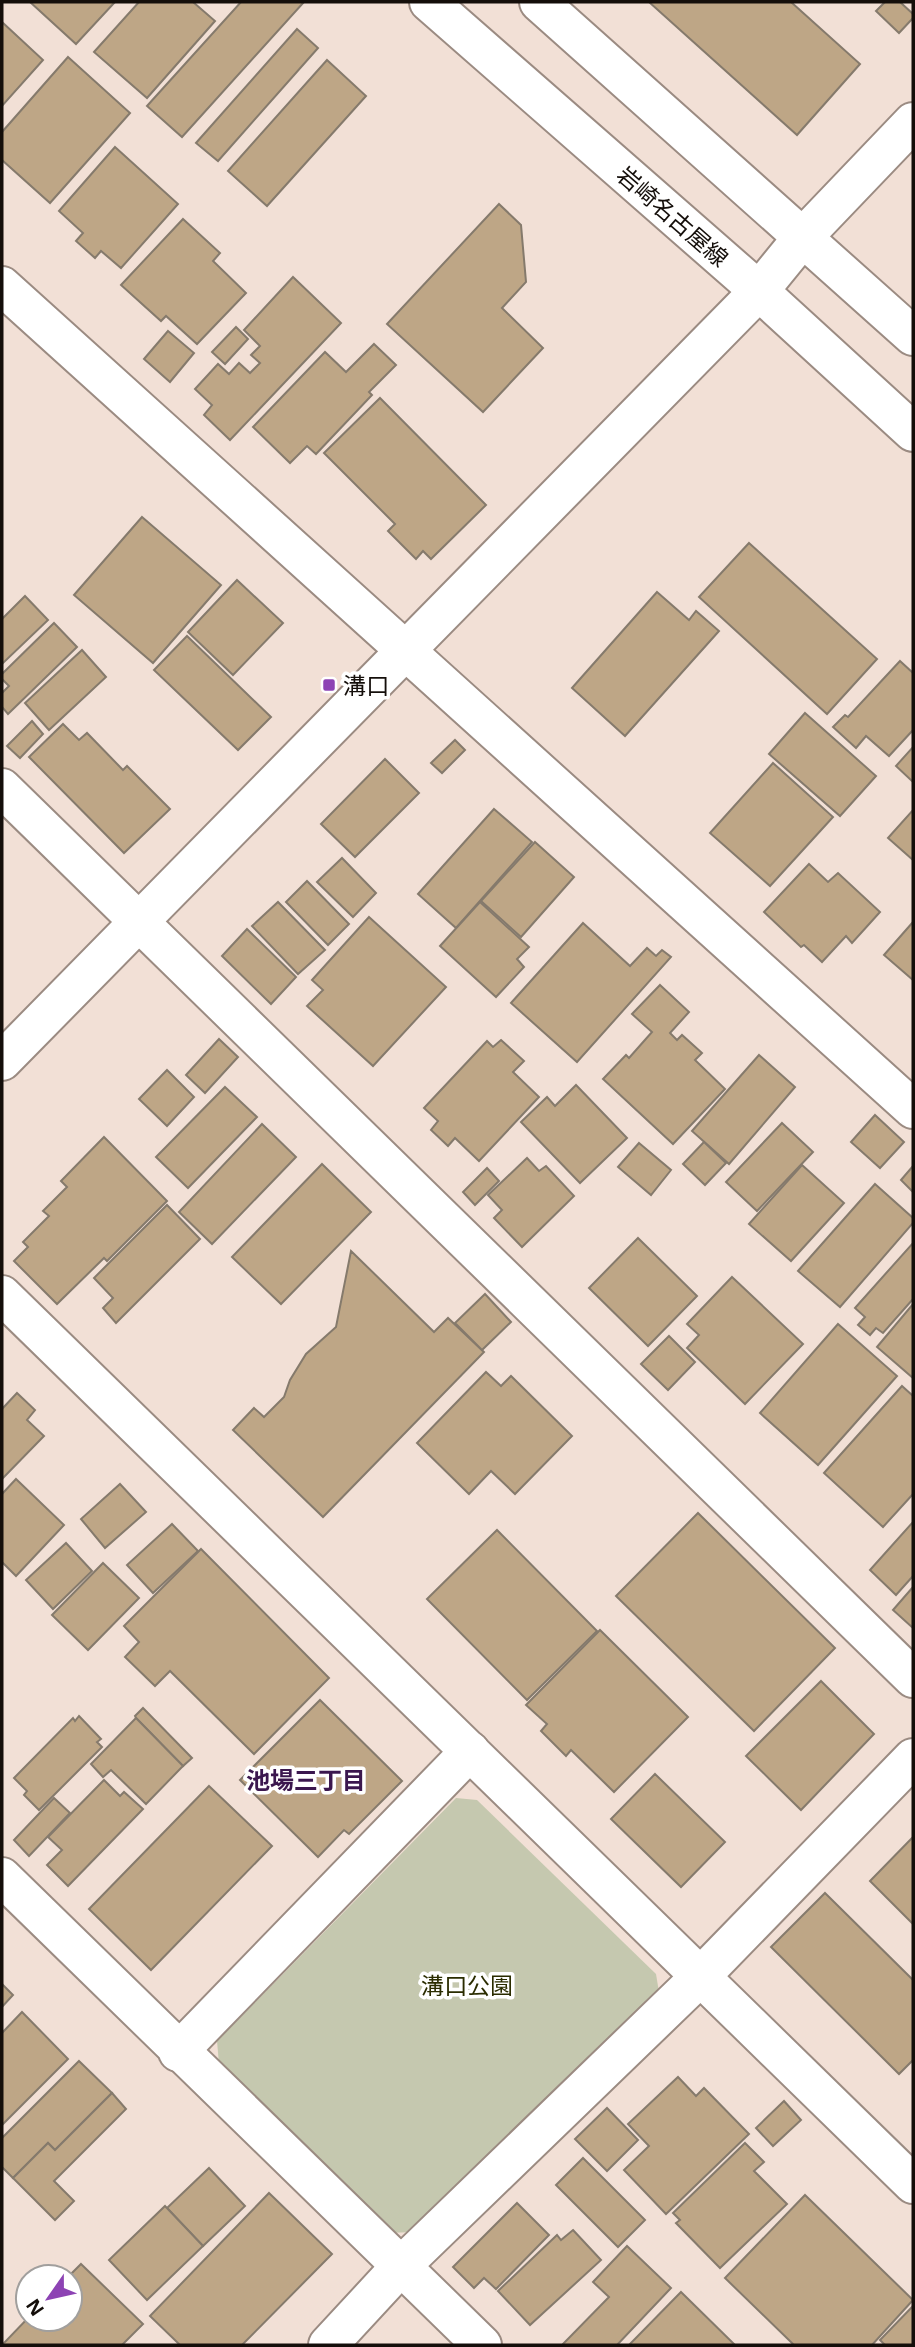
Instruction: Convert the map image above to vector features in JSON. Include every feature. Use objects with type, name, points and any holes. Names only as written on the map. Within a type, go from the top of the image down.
[{"type":"street","name":"岩崎名古屋線","points":[[429,2],[759,291],[913,432]]},
{"type":"street","points":[[539,2],[913,337]]},
{"type":"street","points":[[2,1060],[759,291],[803,237],[913,122]]},
{"type":"street","points":[[2,286],[913,1109]]},
{"type":"street","points":[[2,788],[913,1678]]},
{"type":"street","points":[[2,1295],[913,2184]]},
{"type":"street","points":[[178,2052],[470,1751]]},
{"type":"street","points":[[328,2345],[401,2266],[701,1976],[913,1758]]},
{"type":"street","points":[[2,1877],[178,2052],[482,2345]]},
{"type":"green space","name":"溝口公園","points":[[456,1798],[477,1800],[656,1974],[659,1992],[413,2232],[388,2233],[219,2064],[217,2041]]},
{"type":"building","points":[[30,2],[115,2],[76,44]]},
{"type":"building","points":[[139,2],[193,2],[215,21],[147,98],[94,52]]},
{"type":"building","points":[[241,2],[304,2],[182,137],[147,106]]},
{"type":"building","points":[[649,2],[791,2],[860,64],[797,135]]},
{"type":"building","points":[[885,2],[900,2],[913,14],[913,18],[899,33],[876,11]]},
{"type":"building","points":[[2,22],[43,60],[2,106]]},
{"type":"building","points":[[297,29],[318,48],[218,161],[196,143]]},
{"type":"building","points":[[68,57],[130,113],[50,203],[2,160],[2,132]]},
{"type":"building","points":[[327,60],[366,96],[267,206],[228,171]]},
{"type":"building","points":[[115,147],[178,204],[121,268],[101,251],[95,258],[76,241],[83,233],[59,211]]},
{"type":"building","points":[[499,204],[521,225],[526,282],[502,308],[543,348],[483,412],[387,324]]},
{"type":"building","points":[[183,219],[220,253],[213,261],[246,293],[197,344],[166,316],[161,321],[121,285]]},
{"type":"building","points":[[293,277],[341,323],[230,440],[204,415],[212,405],[195,389],[218,364],[229,374],[239,363],[250,373],[260,363],[251,355],[260,346],[244,330]]},
{"type":"building","points":[[236,327],[248,339],[225,364],[212,352]]},
{"type":"building","points":[[168,331],[194,353],[170,382],[144,359]]},
{"type":"building","points":[[374,344],[396,365],[369,392],[372,395],[316,454],[307,446],[290,463],[253,427],[325,352],[346,372]]},
{"type":"building","points":[[380,398],[486,505],[431,559],[423,551],[416,559],[388,531],[395,524],[324,453]]},
{"type":"building","points":[[142,517],[221,585],[153,663],[74,595]]},
{"type":"building","points":[[749,543],[877,659],[827,714],[699,597]]},
{"type":"building","points":[[237,580],[283,623],[233,675],[188,632]]},
{"type":"building","points":[[657,592],[689,620],[696,611],[719,631],[625,736],[572,688]]},
{"type":"building","points":[[25,596],[48,620],[2,664],[2,619]]},
{"type":"building","points":[[54,623],[77,647],[8,714],[2,707],[2,693],[9,686],[2,679],[2,674]]},
{"type":"building","points":[[187,636],[271,717],[238,750],[154,670]]},
{"type":"building","points":[[82,650],[106,677],[49,730],[25,703]]},
{"type":"building","points":[[900,661],[913,671],[913,730],[889,756],[866,736],[856,748],[833,727],[845,715],[848,717]]},
{"type":"building","points":[[805,713],[876,776],[840,816],[769,754]]},
{"type":"building","points":[[32,721],[43,734],[20,758],[7,746]]},
{"type":"building","points":[[63,724],[79,740],[87,733],[123,770],[127,766],[170,809],[124,853],[29,757]]},
{"type":"building","points":[[455,740],[465,750],[442,773],[431,763]]},
{"type":"building","points":[[913,747],[913,782],[896,766]]},
{"type":"building","points":[[385,759],[419,793],[355,857],[321,824]]},
{"type":"building","points":[[773,763],[833,817],[770,886],[710,833]]},
{"type":"building","points":[[494,809],[532,842],[456,928],[418,894]]},
{"type":"building","points":[[913,810],[913,860],[888,838]]},
{"type":"building","points":[[535,842],[574,877],[521,937],[481,901]]},
{"type":"building","points":[[342,858],[376,893],[353,917],[317,882]]},
{"type":"building","points":[[809,864],[828,882],[838,873],[880,912],[852,943],[846,936],[822,962],[804,945],[801,947],[764,912]]},
{"type":"building","points":[[307,881],[349,924],[328,945],[286,902]]},
{"type":"building","points":[[278,902],[325,950],[298,974],[252,926]]},
{"type":"building","points":[[480,902],[529,947],[517,959],[524,967],[496,997],[440,946]]},
{"type":"building","points":[[369,917],[446,987],[373,1066],[307,1006],[323,990],[312,980]]},
{"type":"building","points":[[913,922],[913,980],[884,955]]},
{"type":"building","points":[[583,923],[630,966],[647,948],[656,956],[662,950],[671,957],[577,1062],[511,1003]]},
{"type":"building","points":[[247,929],[296,977],[271,1004],[222,956]]},
{"type":"building","points":[[660,985],[689,1012],[670,1033],[677,1040],[682,1035],[702,1053],[695,1060],[725,1089],[673,1144],[603,1079],[626,1055],[629,1058],[652,1032],[632,1014]]},
{"type":"building","points":[[219,1039],[238,1057],[205,1093],[186,1075]]},
{"type":"building","points":[[501,1040],[524,1061],[513,1072],[539,1097],[479,1161],[455,1138],[448,1146],[431,1130],[438,1121],[424,1108],[487,1041],[493,1047]]},
{"type":"building","points":[[759,1055],[795,1087],[729,1164],[692,1131]]},
{"type":"building","points":[[167,1070],[194,1097],[167,1126],[139,1099]]},
{"type":"building","points":[[576,1085],[627,1138],[580,1183],[521,1122],[547,1097],[555,1106]]},
{"type":"building","points":[[225,1087],[257,1117],[188,1188],[156,1157]]},
{"type":"building","points":[[875,1115],[904,1142],[880,1168],[851,1142]]},
{"type":"building","points":[[782,1123],[813,1152],[757,1211],[726,1182]]},
{"type":"building","points":[[262,1124],[296,1157],[212,1244],[179,1212]]},
{"type":"building","points":[[104,1137],[167,1201],[107,1261],[104,1258],[57,1304],[14,1261],[28,1247],[23,1242],[49,1216],[43,1211],[67,1187],[61,1181]]},
{"type":"building","points":[[704,1142],[726,1163],[705,1185],[683,1164]]},
{"type":"building","points":[[639,1143],[671,1170],[651,1195],[618,1167]]},
{"type":"building","points":[[527,1158],[539,1171],[546,1166],[574,1196],[522,1247],[494,1218],[502,1210],[488,1195]]},
{"type":"building","points":[[322,1164],[371,1212],[281,1304],[232,1257]]},
{"type":"building","points":[[802,1165],[844,1203],[791,1261],[749,1224]]},
{"type":"building","points":[[913,1166],[913,1192],[901,1180]]},
{"type":"building","points":[[487,1168],[499,1181],[475,1205],[463,1192]]},
{"type":"building","points":[[875,1184],[913,1218],[913,1223],[840,1307],[798,1271]]},
{"type":"building","points":[[167,1205],[200,1239],[116,1323],[103,1308],[113,1298],[94,1278]]},
{"type":"building","points":[[638,1238],[697,1296],[648,1346],[589,1288]]},
{"type":"building","points":[[913,1243],[913,1299],[883,1333],[876,1328],[870,1335],[858,1325],[865,1317],[855,1308]]},
{"type":"building","points":[[351,1251],[434,1332],[448,1318],[484,1352],[323,1517],[233,1430],[254,1408],[264,1417],[284,1397],[290,1380],[306,1354],[336,1327]]},
{"type":"building","points":[[732,1277],[803,1344],[745,1404],[687,1348],[699,1335],[687,1324]]},
{"type":"building","points":[[485,1294],[511,1322],[482,1350],[455,1323]]},
{"type":"building","points":[[913,1304],[913,1378],[877,1347]]},
{"type":"building","points":[[838,1324],[897,1376],[818,1465],[760,1413]]},
{"type":"building","points":[[669,1336],[695,1362],[668,1390],[641,1364]]},
{"type":"building","points":[[486,1372],[501,1386],[511,1376],[572,1436],[515,1494],[491,1471],[469,1494],[417,1443]]},
{"type":"building","points":[[902,1386],[913,1396],[913,1494],[883,1527],[824,1473]]},
{"type":"building","points":[[17,1393],[35,1410],[27,1420],[44,1436],[2,1479],[2,1409]]},
{"type":"building","points":[[16,1479],[64,1525],[16,1576],[2,1562],[2,1494]]},
{"type":"building","points":[[120,1484],[146,1512],[105,1548],[81,1519]]},
{"type":"building","points":[[698,1513],[835,1648],[754,1731],[616,1596]]},
{"type":"building","points":[[913,1522],[913,1576],[896,1595],[870,1570]]},
{"type":"building","points":[[172,1524],[198,1551],[153,1593],[127,1565]]},
{"type":"building","points":[[497,1530],[597,1631],[527,1700],[427,1599]]},
{"type":"building","points":[[66,1543],[92,1571],[53,1609],[26,1580]]},
{"type":"building","points":[[201,1549],[329,1678],[254,1754],[170,1671],[155,1686],[125,1657],[139,1642],[124,1626]]},
{"type":"building","points":[[103,1563],[139,1598],[88,1650],[52,1615]]},
{"type":"building","points":[[913,1587],[913,1628],[893,1610]]},
{"type":"building","points":[[600,1630],[688,1717],[614,1792],[571,1750],[566,1756],[541,1731],[547,1724],[526,1705]]},
{"type":"building","points":[[821,1681],[874,1734],[801,1810],[746,1756]]},
{"type":"building","points":[[320,1700],[402,1781],[349,1834],[344,1830],[318,1857],[240,1780]]},
{"type":"building","points":[[143,1708],[192,1758],[183,1766],[136,1718]]},
{"type":"building","points":[[79,1716],[101,1739],[97,1742],[102,1747],[39,1810],[24,1795],[27,1791],[14,1778],[73,1718],[75,1721]]},
{"type":"building","points":[[136,1718],[183,1766],[146,1804],[111,1770],[103,1777],[91,1764]]},
{"type":"building","points":[[655,1774],[725,1842],[681,1887],[611,1819]]},
{"type":"building","points":[[104,1780],[120,1796],[124,1792],[143,1809],[68,1886],[47,1865],[62,1850],[48,1837]]},
{"type":"building","points":[[209,1786],[272,1846],[151,1970],[89,1909]]},
{"type":"building","points":[[54,1798],[70,1813],[29,1856],[14,1840]]},
{"type":"building","points":[[913,1837],[913,1924],[870,1881]]},
{"type":"building","points":[[825,1893],[913,1980],[913,2060],[899,2074],[771,1947]]},
{"type":"building","points":[[2,1984],[13,1995],[2,2007]]},
{"type":"building","points":[[22,2012],[68,2059],[2,2125],[2,2033]]},
{"type":"building","points":[[79,2061],[112,2093],[55,2150],[48,2143],[13,2178],[2,2167],[2,2138]]},
{"type":"building","points":[[678,2077],[696,2096],[704,2088],[749,2134],[666,2214],[624,2170],[649,2146],[628,2124]]},
{"type":"building","points":[[112,2093],[126,2109],[54,2181],[74,2201],[55,2220],[13,2178],[48,2143],[55,2150]]},
{"type":"building","points":[[784,2101],[801,2120],[773,2146],[756,2128]]},
{"type":"building","points":[[607,2108],[638,2140],[607,2171],[575,2139]]},
{"type":"building","points":[[745,2143],[764,2162],[754,2171],[787,2204],[720,2268],[676,2223],[680,2220],[673,2213]]},
{"type":"building","points":[[583,2158],[645,2220],[618,2247],[556,2185]]},
{"type":"building","points":[[209,2168],[245,2206],[203,2246],[167,2208]]},
{"type":"building","points":[[269,2193],[332,2254],[242,2345],[180,2345],[150,2316]]},
{"type":"building","points":[[805,2195],[913,2300],[872,2345],[794,2345],[725,2278]]},
{"type":"building","points":[[517,2203],[549,2235],[496,2289],[484,2278],[474,2288],[453,2267]]},
{"type":"building","points":[[165,2206],[203,2246],[147,2300],[109,2260]]},
{"type":"building","points":[[573,2230],[601,2260],[530,2325],[498,2291],[557,2235],[561,2240]]},
{"type":"building","points":[[627,2246],[671,2288],[617,2345],[562,2345],[609,2297],[593,2282]]},
{"type":"building","points":[[84,2267],[143,2324],[122,2345],[2,2345],[14,2333],[84,2333]]},
{"type":"building","points":[[681,2292],[735,2345],[629,2345]]},
{"type":"building","points":[[913,2306],[913,2345],[885,2345],[880,2340]]},
{"type":"place","name":"溝口","points":[[329,685]]},
{"type":"district","name":"池場三丁目","points":[[306,1779]]}]
